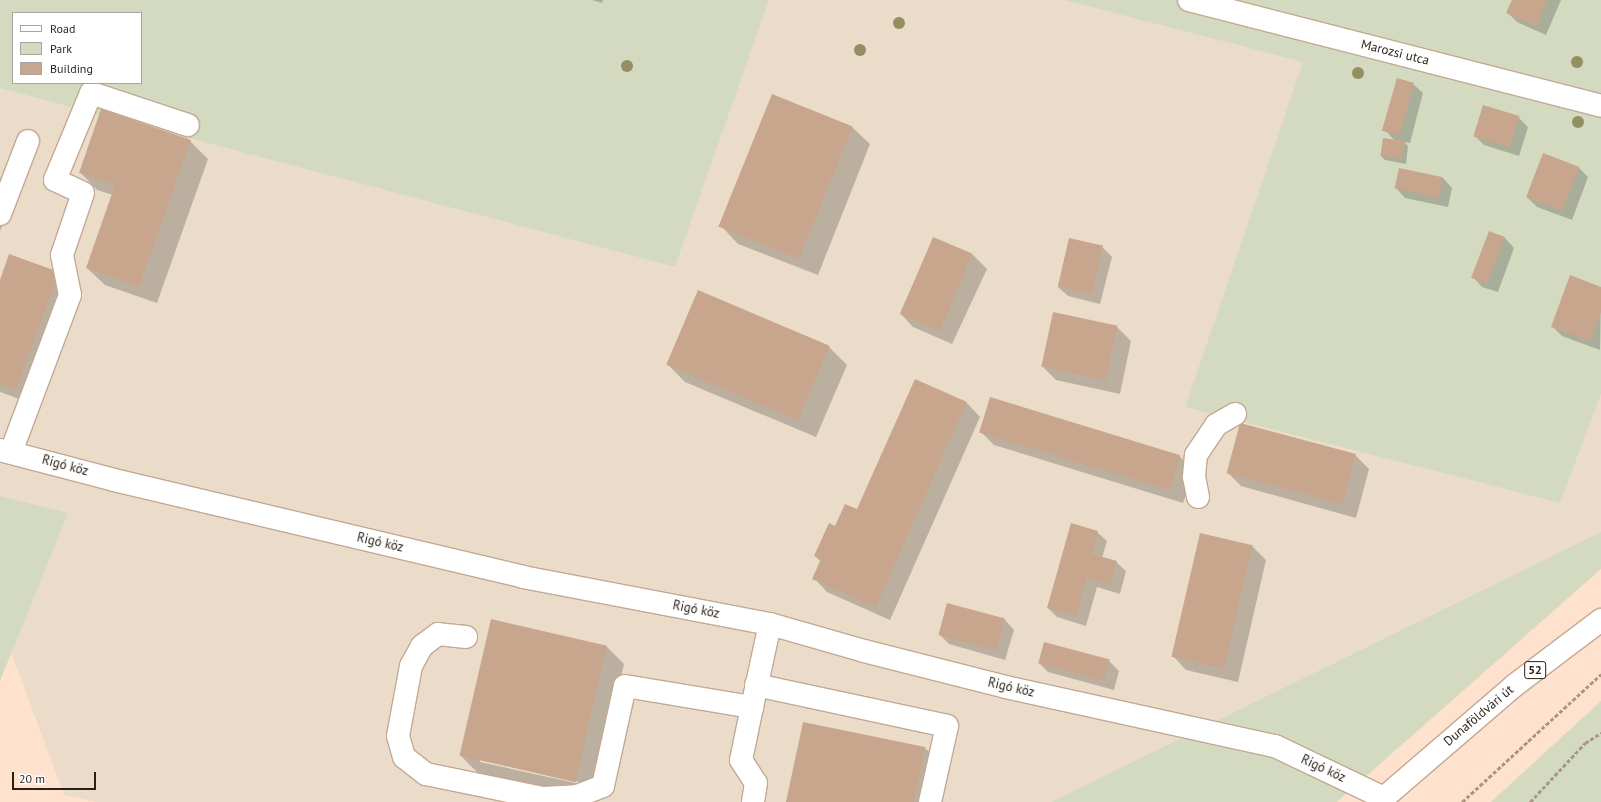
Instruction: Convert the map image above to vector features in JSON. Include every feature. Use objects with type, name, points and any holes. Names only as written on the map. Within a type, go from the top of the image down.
[{"type":"street","name":"Marozsi utca","points":[[1189,0],[1226,5],[1601,106]]},
{"type":"street","points":[[6,451],[70,295],[62,255],[83,193],[55,180],[91,93],[188,125]]},
{"type":"street","points":[[0,214],[28,141]]},
{"type":"street","points":[[1198,497],[1194,477],[1196,455],[1216,425],[1235,414]]},
{"type":"street","name":"Rigó köz","points":[[6,451],[122,482],[523,577],[770,624],[864,651],[1006,687],[1275,746],[1382,800]]},
{"type":"street","name":"Dunaföldvári út","points":[[1382,800],[1515,685],[1601,620]]},
{"type":"street","points":[[753,802],[756,783],[740,760],[770,624]]},
{"type":"street","points":[[466,637],[438,634],[422,646],[411,666],[398,736],[404,757],[426,774],[542,798],[577,796],[603,786],[625,686],[752,707]]},
{"type":"street","points":[[756,685],[947,726],[930,802]]},
{"type":"path","points":[[1462,802],[1601,674]]},
{"type":"path","points":[[1530,802],[1584,743],[1601,733]]},
{"type":"shaded area","points":[[769,0],[1064,0],[1303,62],[1185,407],[1560,503],[1601,394],[1601,532],[1051,802],[98,802],[64,795],[11,652],[68,513],[0,496],[0,88],[675,267]]},
{"type":"green space","points":[[0,0],[769,0],[675,267],[0,88]]},
{"type":"green space","points":[[1064,0],[1601,0],[1601,394],[1560,503],[1185,407],[1303,62]]},
{"type":"green space","points":[[0,496],[68,513],[0,681]]},
{"type":"green space","points":[[1601,532],[1601,569],[1337,802],[1051,802]]},
{"type":"green space","points":[[1601,701],[1601,802],[1491,802]]},
{"type":"building","points":[[1512,0],[1548,0],[1536,26],[1506,13]]},
{"type":"building","points":[[1397,78],[1414,83],[1399,136],[1382,131]]},
{"type":"building","points":[[772,94],[853,127],[799,259],[718,227]]},
{"type":"building","points":[[1483,105],[1519,116],[1510,148],[1473,137]]},
{"type":"building","points":[[101,109],[191,140],[139,287],[86,268],[115,185],[79,173]]},
{"type":"building","points":[[1383,138],[1404,141],[1401,159],[1380,156]]},
{"type":"building","points":[[1543,153],[1579,167],[1563,211],[1526,197]]},
{"type":"building","points":[[1399,168],[1443,177],[1439,198],[1395,189]]},
{"type":"building","points":[[1489,231],[1505,237],[1487,284],[1471,278]]},
{"type":"building","points":[[933,237],[973,254],[940,331],[900,314]]},
{"type":"building","points":[[1069,238],[1103,246],[1092,295],[1058,287]]},
{"type":"building","points":[[9,254],[59,272],[16,390],[0,384],[0,280]]},
{"type":"building","points":[[1570,275],[1601,287],[1601,312],[1590,341],[1551,327]]},
{"type":"building","points":[[698,290],[830,346],[798,420],[666,365]]},
{"type":"building","points":[[1053,312],[1118,326],[1106,380],[1041,367]]},
{"type":"building","points":[[915,379],[967,402],[876,607],[812,579],[821,559],[814,556],[829,523],[835,526],[845,504],[857,509]]},
{"type":"building","points":[[990,397],[1180,455],[1169,491],[979,432]]},
{"type":"building","points":[[1240,423],[1356,454],[1342,504],[1227,473]]},
{"type":"building","points":[[1071,523],[1098,531],[1092,554],[1117,561],[1110,585],[1087,578],[1076,617],[1047,608]]},
{"type":"building","points":[[1200,533],[1253,545],[1224,669],[1171,657]]},
{"type":"building","points":[[947,603],[1005,619],[996,650],[938,635]]},
{"type":"building","points":[[491,619],[607,646],[575,782],[460,755]]},
{"type":"building","points":[[1044,642],[1110,660],[1104,681],[1038,663]]},
{"type":"building","points":[[803,722],[925,747],[914,802],[786,802]]}]
